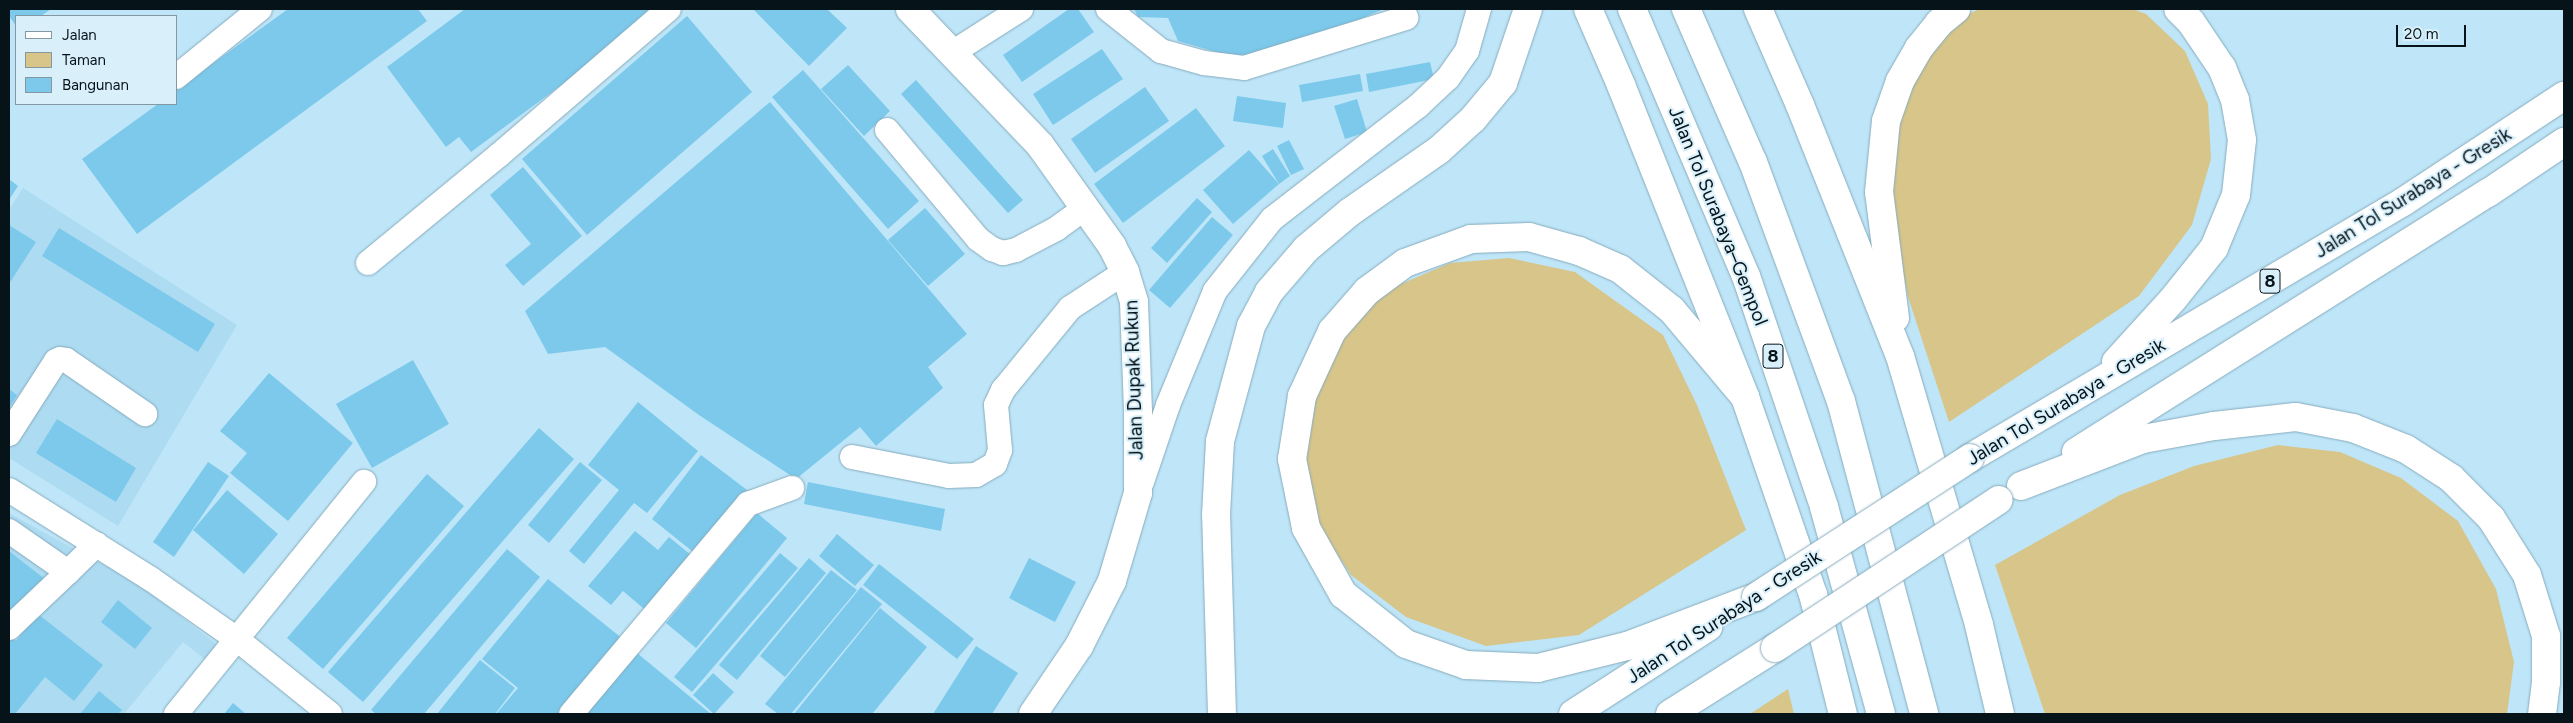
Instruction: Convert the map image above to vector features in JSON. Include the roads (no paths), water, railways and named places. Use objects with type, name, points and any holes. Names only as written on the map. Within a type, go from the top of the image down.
[{"type":"main road","name":"Jalan Dupak Rukun","points":[[910,9],[1040,145],[1112,246],[1125,272],[1134,302],[1138,413],[1138,493],[1112,581],[1079,646],[1033,714]]},
{"type":"main road","points":[[1222,714],[1216,515],[1220,441],[1251,326],[1269,292],[1306,249],[1350,212],[1439,150],[1473,119],[1502,83],[1528,9]]},
{"type":"main road","points":[[1588,9],[1621,84],[1745,397],[1813,594],[1843,714]]},
{"type":"main road","name":"Jalan Tol Surabaya–Gempol","points":[[1632,9],[1746,276],[1824,508],[1881,714]]},
{"type":"main road","points":[[1686,9],[1753,162],[1841,401],[1924,714]]},
{"type":"main road","points":[[1758,9],[1800,105],[1900,356],[1979,625],[2000,714]]},
{"type":"main road","points":[[1900,356],[1879,192],[1886,121],[1900,82],[1919,48],[1939,22],[1956,9]]},
{"type":"main road","points":[[2097,384],[2174,298],[2214,248],[2236,195],[2242,140],[2235,100],[2222,68],[2192,22],[2178,9]]},
{"type":"main road","name":"Jalan Tol Surabaya - Gresik","points":[[1573,714],[1970,458],[2403,202],[2564,96]]},
{"type":"main road","name":"Jalan Tol Surabaya - Gresik","points":[[1672,713],[1775,648],[1999,500],[2488,193],[2564,142]]},
{"type":"main road","points":[[1745,397],[1672,310],[1620,269],[1579,250],[1529,237],[1471,239],[1404,263],[1367,291],[1332,331],[1302,396],[1292,459],[1306,528],[1343,594],[1406,644],[1466,665],[1538,668],[1628,646],[1756,597]]},
{"type":"main road","points":[[2022,486],[2143,439],[2214,426],[2296,417],[2353,428],[2406,449],[2451,478],[2491,518],[2527,575],[2546,636],[2546,682],[2542,714]]},
{"type":"main road","points":[[1979,625],[2019,714]]},
{"type":"lane","points":[[178,75],[260,9]]},
{"type":"lane","points":[[368,263],[499,155],[669,9]]},
{"type":"lane","points":[[952,53],[1021,9]]},
{"type":"lane","points":[[1108,9],[1160,50],[1204,63],[1244,68],[1406,18]]},
{"type":"lane","points":[[1138,493],[1168,405],[1215,291],[1272,219],[1418,106],[1448,78],[1467,51],[1479,9]]},
{"type":"lane","points":[[887,130],[978,240],[992,249],[1003,253],[1016,250],[1056,229],[1085,208]]},
{"type":"lane","points":[[852,457],[949,476],[976,475],[995,464],[1000,450],[996,405],[1003,390],[1070,308],[1125,272]]},
{"type":"lane","points":[[9,434],[56,361],[60,359],[66,360],[145,414]]},
{"type":"lane","points":[[176,714],[238,640],[364,482]]},
{"type":"lane","points":[[570,714],[748,504],[792,488]]},
{"type":"lane","points":[[9,490],[97,544],[238,640],[328,714]]},
{"type":"lane","points":[[9,531],[68,572]]},
{"type":"lane","points":[[9,628],[97,544]]}]
